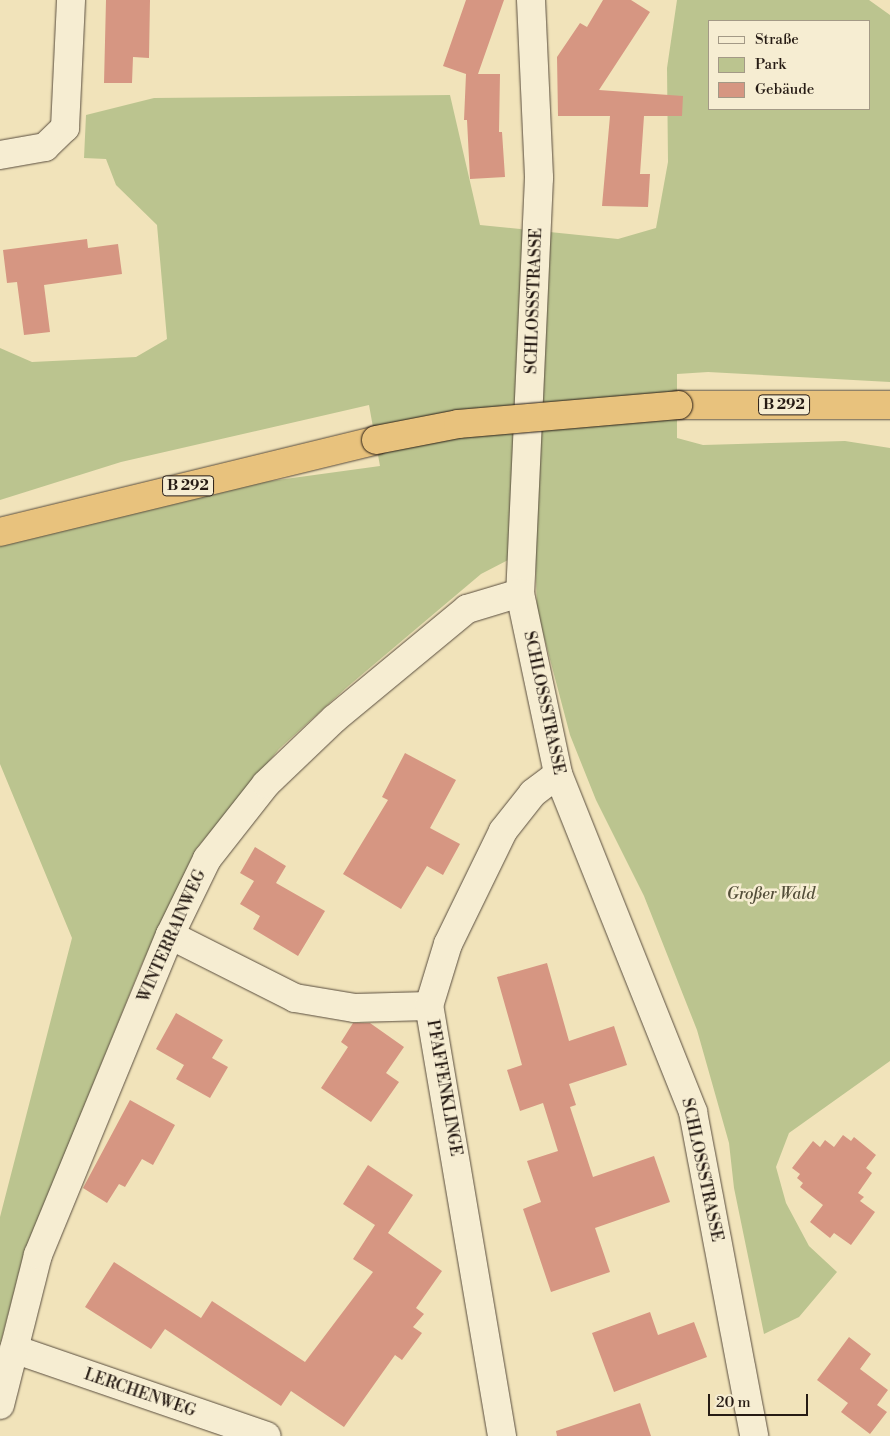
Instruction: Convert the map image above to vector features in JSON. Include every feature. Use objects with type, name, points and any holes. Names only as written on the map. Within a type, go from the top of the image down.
[{"type":"highway","name":"B 292","points":[[0,532],[376,440],[458,424],[678,405],[890,405]]},
{"type":"street","points":[[0,155],[45,147],[65,128],[71,0]]},
{"type":"street","name":"SCHLOSSSTRASSE","points":[[531,0],[539,178],[520,593],[558,774],[693,1112],[754,1436]]},
{"type":"street","name":"WINTERRAINWEG","points":[[0,1405],[38,1255],[170,935],[207,859],[266,784],[334,719],[467,609],[520,593]]},
{"type":"street","name":"PFAFFENKLINGE","points":[[502,1436],[430,1006],[448,944],[503,830],[533,793],[558,774]]},
{"type":"street","points":[[170,935],[295,998],[355,1008],[430,1006]]},
{"type":"street","name":"LERCHENWEG","points":[[14,1349],[266,1436]]},
{"type":"green space","name":"Großer Wald","points":[[677,0],[869,0],[890,15],[890,382],[708,372],[677,374],[677,438],[703,445],[845,441],[890,448],[890,1061],[789,1133],[776,1167],[786,1203],[809,1246],[837,1272],[799,1317],[764,1334],[734,1188],[729,1143],[697,1030],[644,896],[596,800],[570,735],[537,610],[535,546],[481,574],[346,688],[279,749],[196,849],[141,966],[23,1257],[0,1345],[0,1217],[72,938],[0,764],[0,546],[227,487],[380,466],[369,405],[121,462],[0,500],[0,348],[32,362],[136,357],[167,339],[157,225],[116,185],[106,159],[84,158],[86,115],[154,98],[450,95],[480,225],[618,239],[656,228],[668,162],[667,68]]},
{"type":"building","points":[[106,0],[150,0],[149,58],[133,57],[132,83],[104,83]]},
{"type":"building","points":[[466,0],[504,0],[478,74],[500,74],[499,132],[502,132],[505,177],[470,179],[467,120],[464,120],[466,74],[443,66]]},
{"type":"building","points":[[603,0],[631,0],[650,12],[599,90],[683,96],[682,116],[644,116],[640,174],[650,174],[648,207],[602,206],[610,116],[558,116],[557,57],[580,23],[587,27]]},
{"type":"building","points":[[87,239],[88,248],[118,244],[122,274],[44,285],[50,332],[24,335],[17,282],[7,283],[3,250]]},
{"type":"building","points":[[405,753],[456,780],[430,828],[460,844],[443,875],[427,866],[401,909],[343,874],[388,800],[382,797]]},
{"type":"building","points":[[255,847],[286,866],[276,883],[325,911],[298,956],[253,929],[260,916],[240,904],[254,881],[240,873]]},
{"type":"building","points":[[547,963],[569,1041],[614,1026],[627,1065],[569,1084],[576,1105],[570,1107],[593,1177],[654,1156],[670,1202],[595,1228],[610,1272],[551,1292],[523,1209],[541,1202],[527,1161],[558,1151],[543,1103],[520,1111],[507,1070],[522,1065],[497,977]]},
{"type":"building","points":[[176,1013],[223,1040],[212,1058],[228,1067],[210,1098],[176,1079],[184,1065],[156,1049]]},
{"type":"building","points":[[353,1023],[370,1023],[404,1047],[386,1073],[399,1082],[371,1122],[321,1088],[348,1047],[341,1042]]},
{"type":"building","points":[[130,1100],[175,1125],[153,1165],[142,1159],[125,1187],[119,1184],[107,1203],[83,1188]]},
{"type":"building","points":[[843,1135],[851,1141],[854,1137],[876,1155],[866,1168],[872,1173],[858,1193],[864,1197],[860,1201],[875,1212],[851,1245],[834,1233],[830,1238],[810,1222],[823,1205],[800,1187],[803,1183],[797,1178],[800,1174],[792,1168],[813,1141],[820,1147],[825,1140],[834,1147]]},
{"type":"building","points":[[368,1165],[413,1195],[388,1233],[442,1271],[416,1308],[424,1314],[413,1327],[422,1333],[402,1360],[395,1355],[344,1427],[291,1391],[281,1406],[165,1329],[151,1349],[85,1307],[114,1262],[201,1318],[212,1301],[305,1362],[373,1272],[353,1259],[375,1225],[343,1204]]},
{"type":"building","points":[[650,1312],[658,1335],[694,1322],[707,1357],[614,1392],[592,1333]]},
{"type":"building","points":[[849,1337],[871,1354],[860,1369],[888,1390],[877,1405],[887,1412],[870,1434],[841,1412],[848,1403],[817,1380]]},
{"type":"building","points":[[640,1403],[651,1436],[557,1436],[556,1431]]}]
